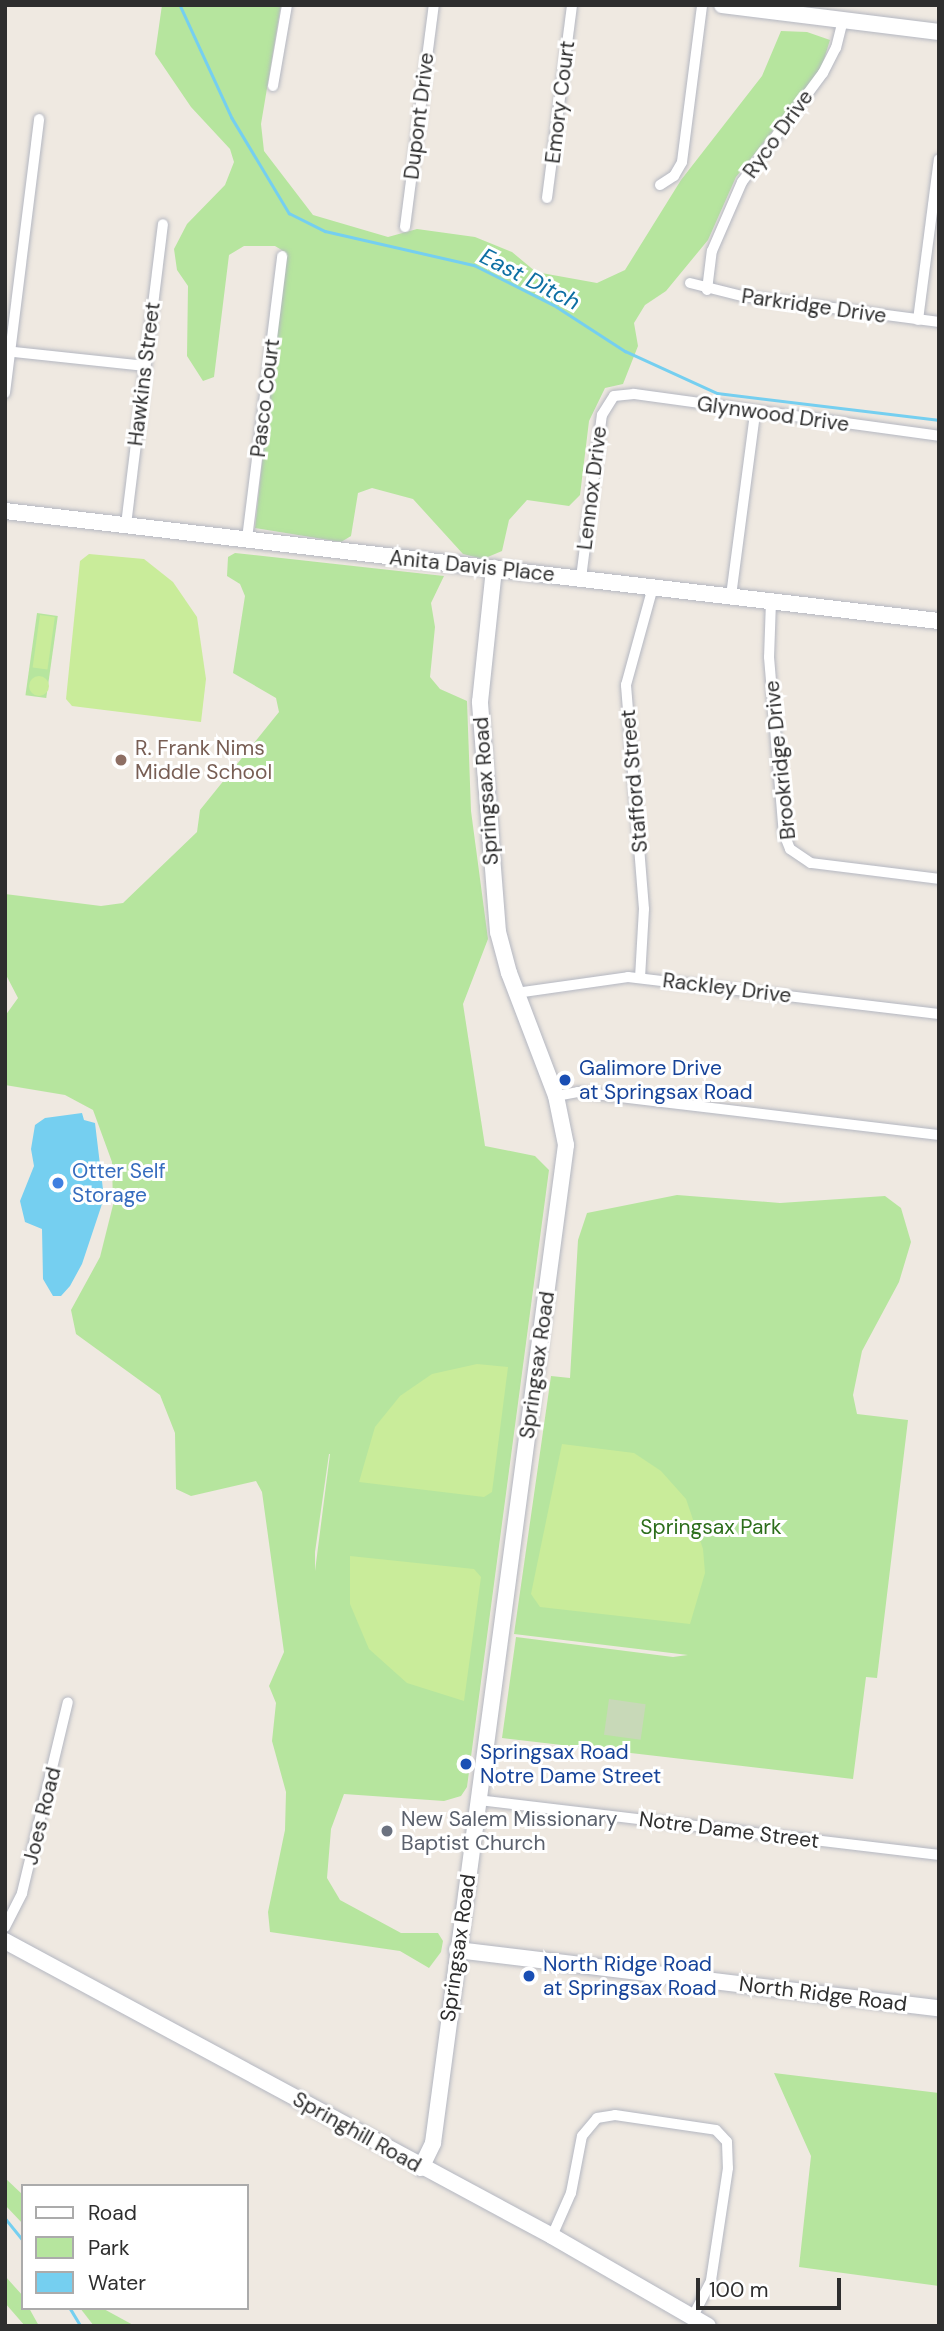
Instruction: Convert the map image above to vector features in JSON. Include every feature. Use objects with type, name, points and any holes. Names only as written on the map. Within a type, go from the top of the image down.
[{"type":"street","points":[[273,86],[287,5]]},
{"type":"street","name":"Dupont Drive","points":[[405,227],[434,5]]},
{"type":"street","name":"Emory Court","points":[[547,198],[572,5]]},
{"type":"street","points":[[660,185],[674,176],[682,162],[702,5]]},
{"type":"street","points":[[722,5],[939,32]]},
{"type":"street","name":"Ryco Drive","points":[[708,290],[712,251],[742,182],[828,66],[843,20]]},
{"type":"street","points":[[5,393],[8,351],[39,119]]},
{"type":"street","points":[[918,320],[939,159]]},
{"type":"street","name":"Hawkins Street","points":[[126,525],[163,224]]},
{"type":"street","name":"Pasco Court","points":[[247,539],[282,256]]},
{"type":"street","name":"Parkridge Drive","points":[[690,283],[708,290],[939,322]]},
{"type":"street","points":[[8,351],[145,366]]},
{"type":"street","name":"Glynwood Drive","points":[[610,400],[626,394],[939,436]]},
{"type":"street","name":"Lennox Drive","points":[[581,578],[602,415],[610,400]]},
{"type":"street","points":[[731,596],[755,413]]},
{"type":"street","name":"Anita Davis Place","points":[[5,511],[939,621]]},
{"type":"street","name":"Springsax Road","points":[[421,2168],[433,2143],[563,1177],[565,1130],[556,1096],[516,993],[498,932],[481,748],[481,670],[494,568]]},
{"type":"street","name":"Stafford Street","points":[[640,978],[644,909],[626,685],[653,587]]},
{"type":"street","name":"Brookridge Drive","points":[[771,601],[769,657],[784,834],[790,849],[811,863],[939,879]]},
{"type":"street","name":"Rackley Drive","points":[[516,993],[640,978],[939,1014]]},
{"type":"street","points":[[556,1096],[578,1092],[939,1135]]},
{"type":"street","name":"Joes Road","points":[[5,1927],[22,1893],[68,1702]]},
{"type":"street","name":"Notre Dame Street","points":[[478,1800],[939,1855]]},
{"type":"street","name":"Springhill Road","points":[[5,1941],[421,2168],[552,2236],[708,2326]]},
{"type":"street","name":"North Ridge Road","points":[[457,1950],[939,2008]]},
{"type":"street","points":[[552,2236],[571,2193],[582,2136],[597,2118],[615,2115],[716,2130],[727,2142],[729,2168],[714,2272],[693,2316]]},
{"type":"green space","points":[[162,5],[281,5],[261,124],[264,151],[313,215],[388,237],[417,229],[475,237],[512,252],[536,272],[597,283],[625,270],[681,180],[762,76],[781,31],[807,32],[830,40],[820,72],[736,177],[708,240],[666,291],[645,305],[634,323],[638,346],[623,384],[605,388],[589,421],[580,495],[569,506],[527,500],[509,520],[502,551],[483,559],[463,554],[413,499],[372,488],[358,493],[351,536],[341,542],[255,528],[285,252],[275,246],[244,246],[229,255],[214,377],[203,381],[187,356],[188,286],[177,270],[174,249],[187,224],[225,185],[234,162],[230,149],[191,107],[155,54]]},
{"type":"green space","points":[[235,553],[444,576],[431,603],[435,627],[430,677],[440,689],[467,701],[471,811],[488,939],[463,1004],[485,1146],[535,1156],[549,1170],[467,1787],[461,1796],[444,1801],[344,1794],[331,1829],[327,1878],[340,1900],[401,1933],[438,1933],[443,1941],[441,1952],[429,1968],[400,1951],[270,1932],[268,1912],[285,1830],[286,1792],[272,1741],[276,1703],[269,1686],[284,1652],[262,1492],[256,1481],[191,1496],[176,1489],[175,1433],[160,1395],[76,1334],[71,1310],[100,1257],[113,1205],[112,1162],[93,1110],[65,1095],[5,1085],[5,1016],[18,998],[5,973],[5,894],[101,906],[123,903],[197,832],[200,810],[279,712],[276,698],[233,673],[245,596],[240,584],[227,576],[228,557]],"holes":[[[330,1454],[315,1571],[315,1552]]]},
{"type":"green space","points":[[89,554],[144,559],[173,582],[197,617],[206,679],[201,722],[72,706],[66,699],[80,561]]},
{"type":"green space","points":[[37,613],[58,616],[46,698],[25,695]]},
{"type":"green space","points":[[40,615],[55,617],[47,670],[33,667]]},
{"type":"green space","points":[[39,676],[46,679],[49,686],[46,693],[39,696],[32,693],[29,686],[32,679]]},
{"type":"green space","name":"Springsax Park","points":[[677,1195],[780,1203],[885,1196],[901,1208],[911,1242],[899,1282],[862,1351],[853,1395],[857,1414],[908,1420],[877,1678],[866,1677],[853,1779],[502,1738],[516,1637],[673,1657],[688,1655],[514,1634],[551,1376],[570,1378],[578,1240],[587,1213]]},
{"type":"green space","points":[[477,1364],[508,1367],[492,1492],[484,1497],[359,1482],[375,1427],[400,1396],[432,1374]]},
{"type":"green space","points":[[562,1444],[634,1453],[661,1471],[686,1499],[703,1549],[705,1573],[690,1624],[540,1607],[531,1594]]},
{"type":"green space","points":[[350,1556],[474,1569],[481,1577],[464,1701],[407,1683],[369,1649],[350,1604]]},
{"type":"green space","points":[[609,1699],[646,1704],[641,1740],[604,1735]]},
{"type":"green space","points":[[774,2073],[939,2093],[939,2286],[799,2267],[811,2156]]},
{"type":"green space","points":[[5,2178],[21,2193],[21,2222],[5,2205]]},
{"type":"green space","points":[[5,2276],[21,2294],[21,2310],[30,2310],[39,2326],[25,2326],[5,2303]]},
{"type":"green space","points":[[82,2310],[106,2310],[135,2326],[94,2326]]},
{"type":"water","points":[[82,1113],[84,1120],[95,1123],[104,1198],[82,1264],[61,1296],[53,1296],[43,1279],[42,1229],[25,1222],[20,1201],[34,1166],[31,1149],[35,1125],[45,1118]]},
{"type":"waterway","name":"East Ditch","points":[[180,5],[232,118],[289,213],[325,231],[474,265],[554,305],[625,351],[717,393],[939,420]]},
{"type":"waterway","points":[[5,2218],[21,2238]]},
{"type":"waterway","points":[[71,2310],[81,2326]]},
{"type":"place","name":"R. Frank Nims Middle School","points":[[121,760]]},
{"type":"place","name":"Galimore Drive at Springsax Road","points":[[565,1080]]},
{"type":"place","name":"Otter Self Storage","points":[[58,1183]]},
{"type":"place","name":"Springsax Road Notre Dame Street","points":[[466,1764]]},
{"type":"place","name":"New Salem Missionary Baptist Church","points":[[387,1831]]},
{"type":"place","name":"North Ridge Road at Springsax Road","points":[[529,1976]]}]
